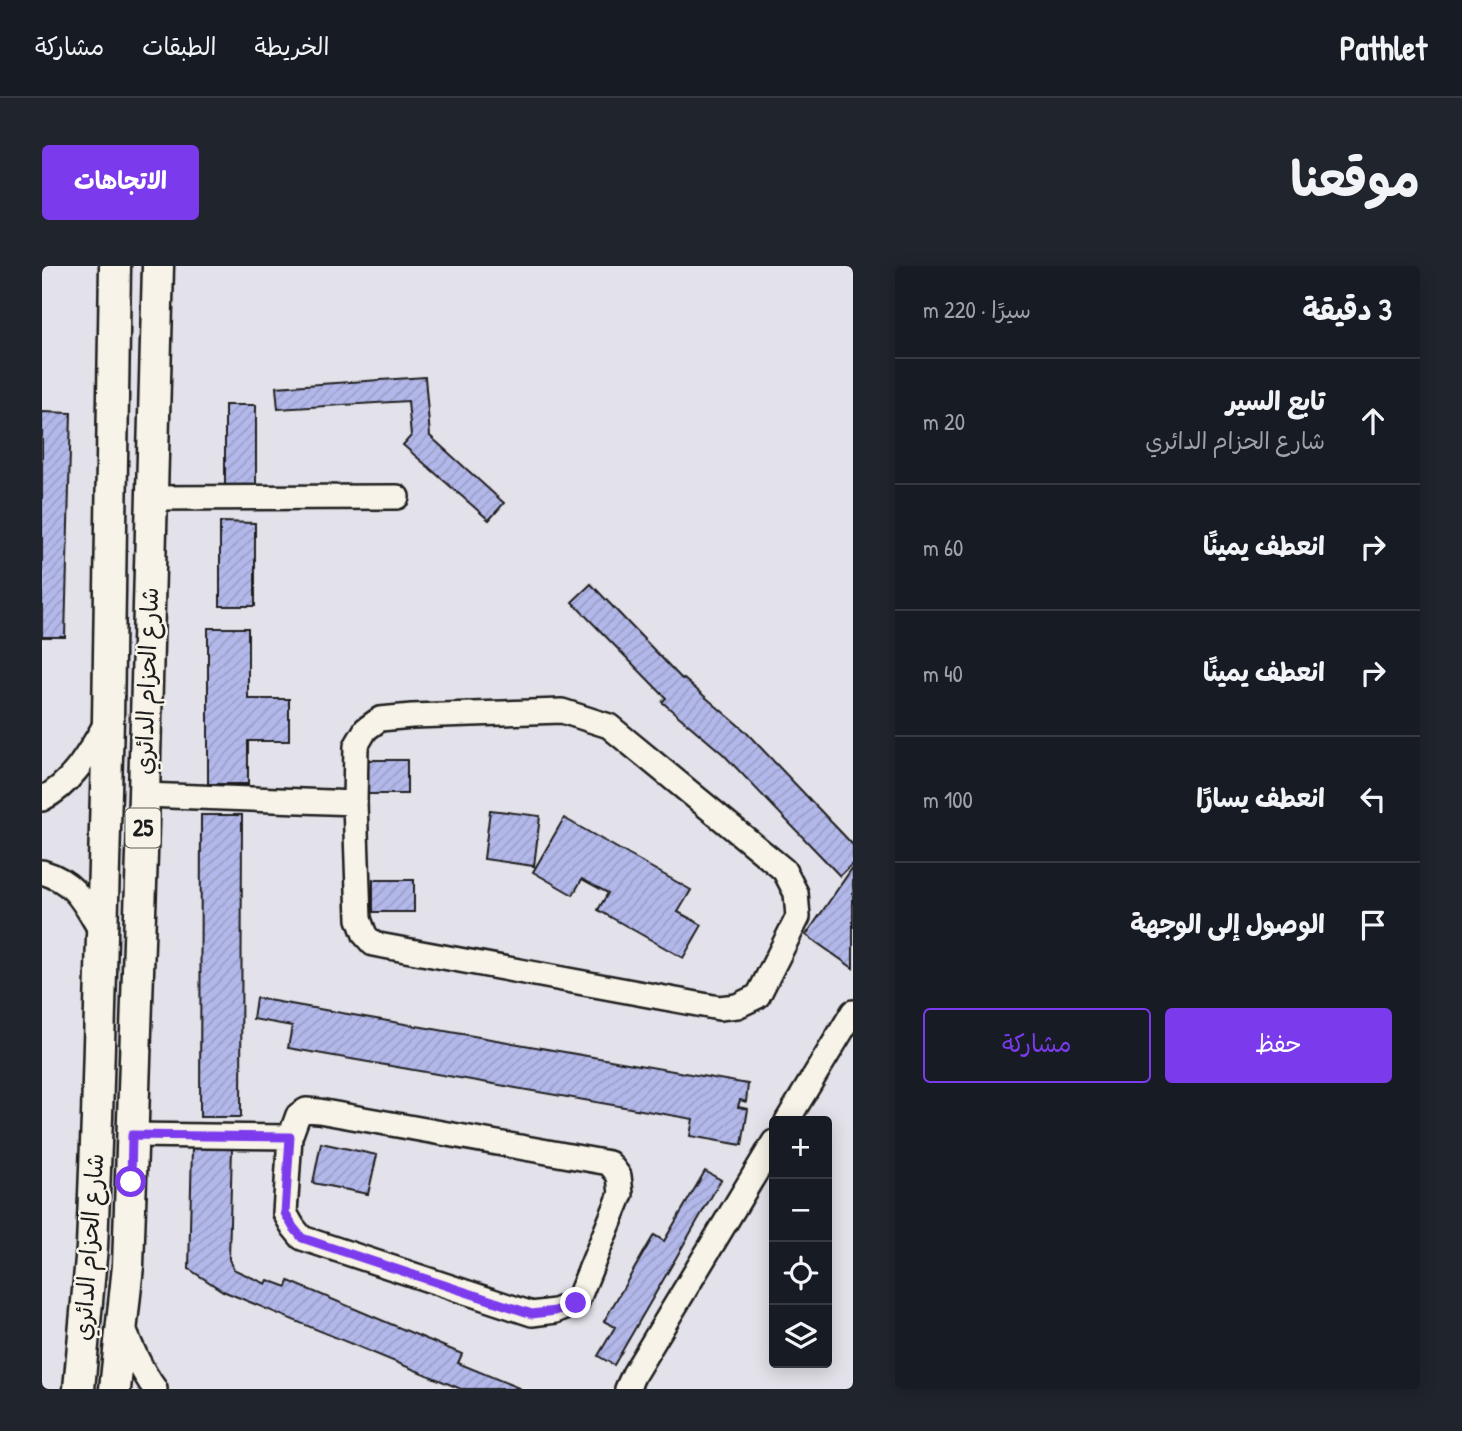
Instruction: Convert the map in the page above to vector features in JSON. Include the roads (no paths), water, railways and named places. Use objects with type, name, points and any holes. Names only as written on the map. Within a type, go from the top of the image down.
[{"type":"main road","name":"شارع الحزام الدائري","points":[[79,1389],[92,1247],[108,720],[115,266]]},
{"type":"main road","name":"شارع الحزام الدائري","points":[[115,1389],[128,1266],[161,267]]},
{"type":"street","points":[[152,498],[397,496]]},
{"type":"street","points":[[562,711],[609,726],[784,870],[796,893],[798,917],[758,996],[737,1006],[719,1009],[373,944],[365,935],[359,919],[355,803],[356,746],[366,729],[380,719],[562,711]]},
{"type":"street","points":[[42,799],[53,794],[77,770],[108,720]]},
{"type":"street","points":[[144,795],[355,803]]},
{"type":"street","points":[[42,872],[53,875],[76,891],[101,931]]},
{"type":"street","points":[[790,1116],[853,1012]]},
{"type":"street","points":[[306,1110],[319,1111],[609,1163],[619,1176],[621,1194],[576,1303],[555,1311],[532,1314],[302,1238],[285,1213],[290,1137],[298,1115],[306,1110]]},
{"type":"street","points":[[132,1135],[290,1137]]},
{"type":"street","points":[[627,1389],[769,1150]]},
{"type":"street","points":[[123,1325],[134,1353],[155,1389]]}]
